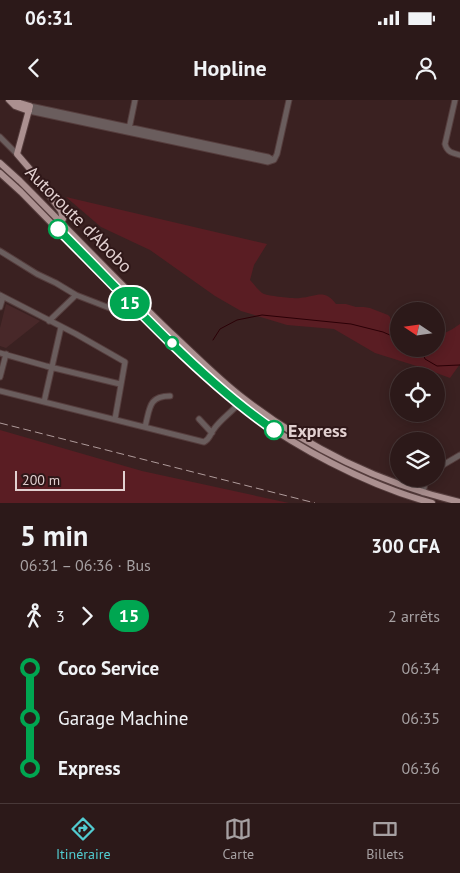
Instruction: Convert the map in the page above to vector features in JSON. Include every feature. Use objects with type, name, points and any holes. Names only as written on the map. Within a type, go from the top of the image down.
[{"type":"main road","points":[[9,100],[15,106],[30,108]]},
{"type":"main road","points":[[14,100],[30,108]]},
{"type":"main road","points":[[30,108],[17,154],[61,211],[63,219],[61,223]]},
{"type":"main road","name":"Autoroute d'Abobo","points":[[0,163],[212,372],[259,411],[330,454],[383,479],[423,493],[460,502]]},
{"type":"main road","points":[[0,173],[206,377],[238,404],[278,433],[337,465],[385,487],[432,503]]},
{"type":"street","points":[[128,130],[135,100]]},
{"type":"street","points":[[30,108],[128,130],[268,157],[272,160],[277,154],[289,100]]},
{"type":"street","points":[[455,100],[445,144],[446,149],[451,153],[460,155]]},
{"type":"street","points":[[0,137],[17,154]]},
{"type":"street","points":[[0,251],[76,295],[120,312],[126,311],[133,306]]},
{"type":"street","points":[[49,321],[76,295]]},
{"type":"street","points":[[0,307],[1,296],[76,334],[125,362],[115,420]]},
{"type":"street","points":[[44,402],[61,327]]},
{"type":"street","points":[[0,377],[3,354],[120,384]]},
{"type":"street","points":[[0,391],[204,442],[208,440],[215,427],[238,404]]},
{"type":"street","points":[[145,427],[152,401],[156,398],[170,396]]},
{"type":"street","points":[[199,419],[212,432]]},
{"type":"street","points":[[445,464],[460,455]]},
{"type":"street","points":[[423,493],[424,487]]},
{"type":"shaded area","points":[[66,197],[267,244],[254,265],[250,280],[260,292],[267,295],[293,298],[324,295],[332,299],[336,304],[370,308],[388,315],[390,317],[390,358],[375,353],[334,329],[287,325],[241,311],[215,296],[150,250],[101,227]]},
{"type":"shaded area","points":[[6,304],[40,321],[6,348],[0,346],[0,328]]},
{"type":"shaded area","points":[[460,324],[460,364],[450,378],[445,376],[445,367],[420,367],[391,358],[445,358],[445,332]]},
{"type":"shaded area","points":[[0,430],[142,471],[289,503],[0,503]]},
{"type":"waterway","points":[[213,340],[220,329],[237,320],[262,315],[351,324],[390,335]]},
{"type":"waterway","points":[[425,358],[437,366],[460,365]]},
{"type":"railway","points":[[0,423],[315,503]]},
{"type":"bus line","name":"15","points":[[58,229],[206,377],[238,404],[274,430]]},
{"type":"place","name":"Express","points":[[274,430]]}]
